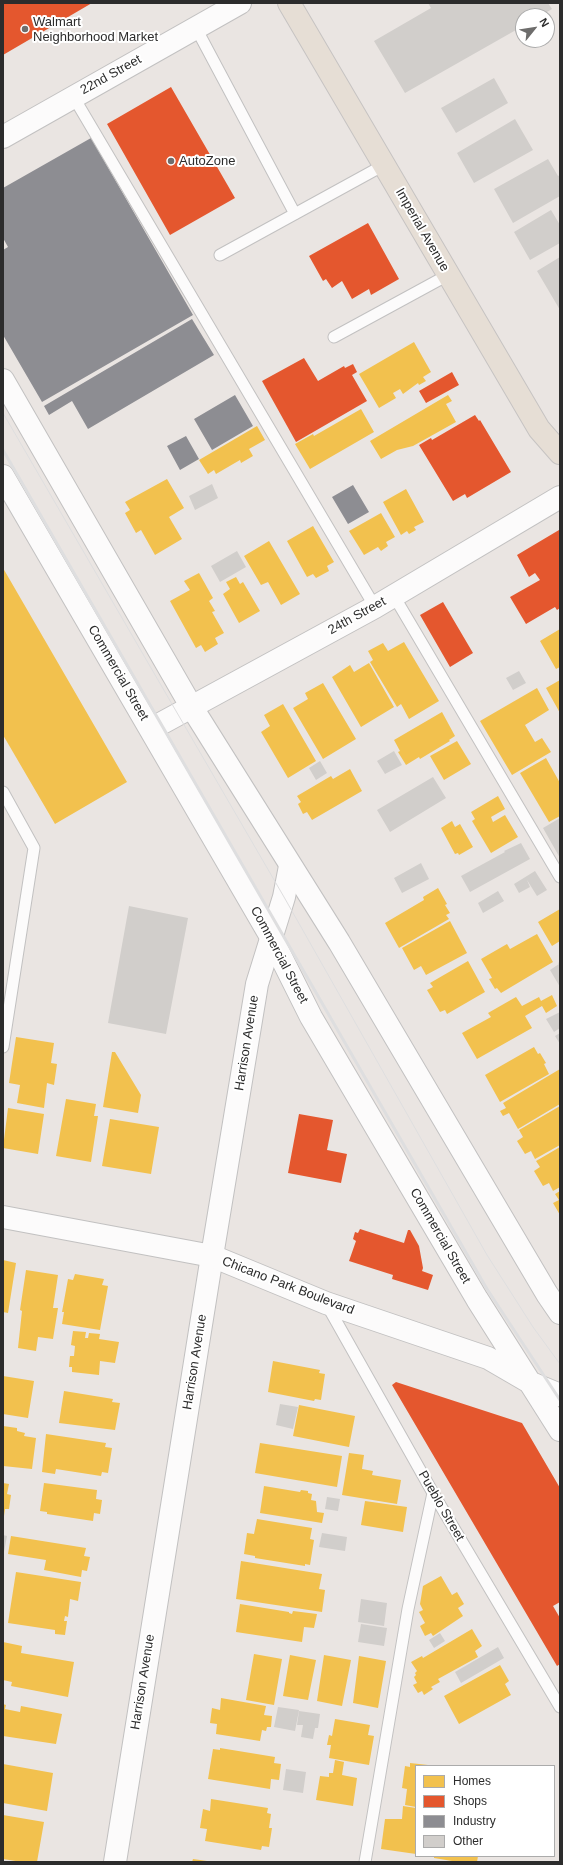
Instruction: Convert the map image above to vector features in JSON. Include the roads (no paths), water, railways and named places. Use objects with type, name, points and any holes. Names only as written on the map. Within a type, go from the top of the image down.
[{"type":"main road","name":"22nd Street","points":[[3,137],[73,96],[196,28],[216,9],[240,3]]},
{"type":"main road","name":"Imperial Avenue","points":[[289,3],[539,429],[560,453]]},
{"type":"main road","points":[[3,380],[191,706],[339,942],[543,1287],[560,1313]]},
{"type":"main road","name":"Commercial Street","points":[[3,476],[271,937],[311,1017],[477,1299],[560,1430]]},
{"type":"main road","name":"24th Street","points":[[151,729],[394,596],[560,497]]},
{"type":"main road","name":"Harrison Avenue","points":[[114,1862],[257,984],[284,897],[290,866]]},
{"type":"main road","name":"Chicano Park Boulevard","points":[[3,1217],[212,1256],[326,1303],[488,1358],[531,1382],[560,1394]]},
{"type":"lane","points":[[196,28],[295,214]]},
{"type":"lane","points":[[73,96],[374,607]]},
{"type":"lane","points":[[220,255],[384,165]]},
{"type":"lane","points":[[334,337],[448,275]]},
{"type":"lane","points":[[394,596],[560,878]]},
{"type":"lane","points":[[3,792],[34,848],[3,1047]]},
{"type":"lane","name":"Pueblo Street","points":[[326,1303],[433,1493],[560,1707]]},
{"type":"lane","points":[[365,1862],[408,1609],[433,1493]]},
{"type":"tram line","points":[[3,413],[284,897],[487,1255],[533,1327],[560,1364]]},
{"type":"railway","points":[[3,450],[487,1289],[560,1400]]},
{"type":"place","name":"Walmart Neighborhood Market","points":[[25,29]]},
{"type":"place","name":"AutoZone","points":[[171,161]]}]
